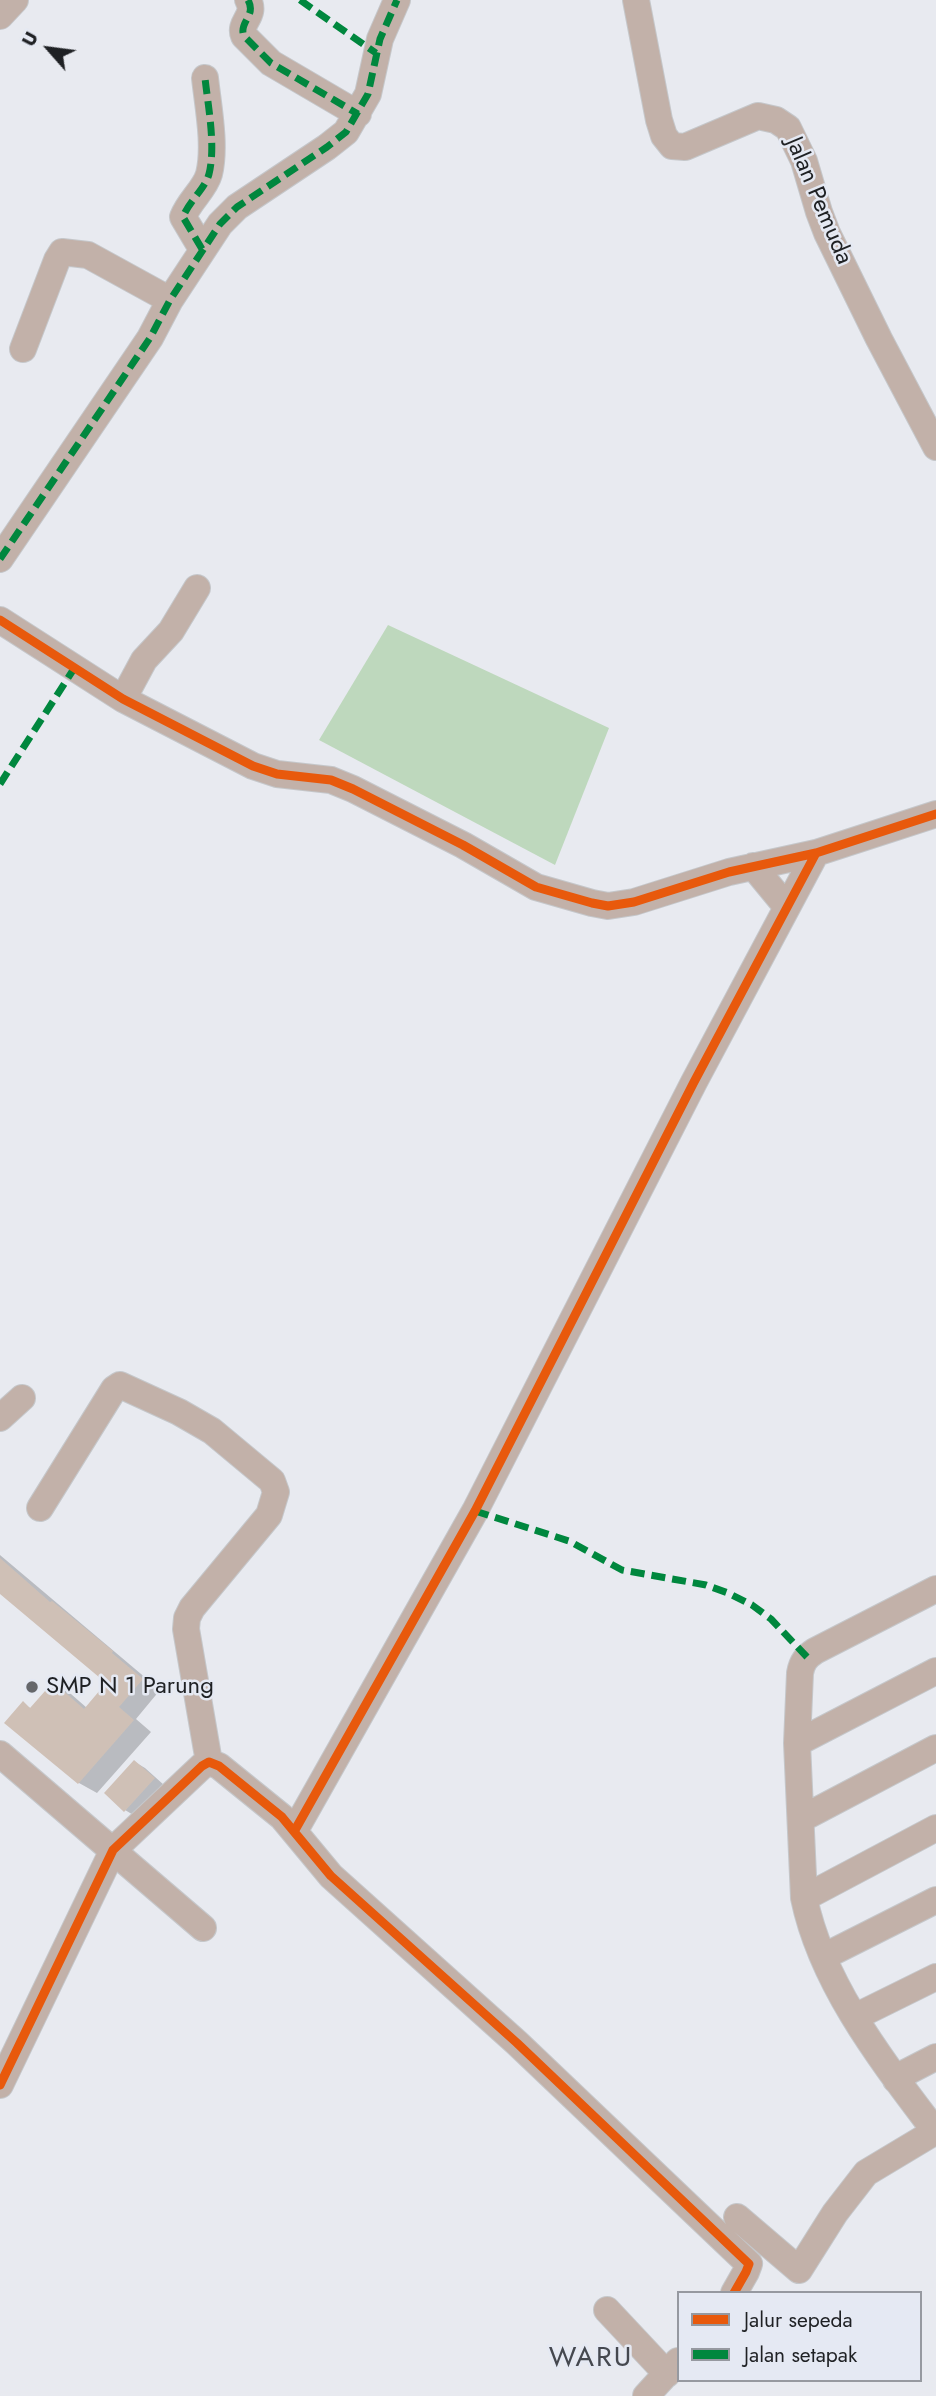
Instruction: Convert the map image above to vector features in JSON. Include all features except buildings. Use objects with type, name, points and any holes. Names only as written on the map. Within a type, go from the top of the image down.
[{"type":"street","points":[[0,16],[15,0]]},
{"type":"street","points":[[248,0],[252,10],[243,25],[244,36],[271,63],[358,114]]},
{"type":"street","points":[[0,559],[150,338],[170,300],[220,224],[237,207],[346,132],[368,94],[380,39],[397,0]]},
{"type":"street","name":"Jalan Pemuda","points":[[636,0],[659,120],[667,142],[672,146],[685,147],[758,116],[776,120],[788,128],[804,161],[827,233],[936,447]]},
{"type":"street","points":[[202,249],[183,216],[209,175],[211,134],[205,78]]},
{"type":"street","points":[[23,349],[62,252],[88,255],[170,300]]},
{"type":"street","points":[[123,699],[144,660],[171,631],[197,588]]},
{"type":"street","points":[[0,620],[123,699],[253,766],[277,775],[331,780],[354,789],[463,845],[536,887],[578,900],[608,906],[634,902],[729,872],[817,853],[936,814]]},
{"type":"street","points":[[295,1830],[475,1511],[786,906],[817,853]]},
{"type":"street","points":[[753,866],[786,906]]},
{"type":"street","points":[[40,1508],[114,1389],[120,1385],[179,1412],[212,1432],[272,1481],[276,1492],[269,1515],[192,1608],[187,1619],[186,1629],[209,1762]]},
{"type":"street","points":[[0,1418],[22,1398]]},
{"type":"street","points":[[737,2217],[799,2270],[835,2213],[866,2172],[936,2131],[870,2045],[823,1957],[808,1918],[804,1898],[797,1743],[800,1673],[807,1657],[936,1589]]},
{"type":"street","points":[[797,1743],[936,1671]]},
{"type":"street","points":[[801,1819],[936,1748]]},
{"type":"street","points":[[0,1754],[202,1928]]},
{"type":"street","points":[[209,1762],[219,1766],[282,1817],[331,1876],[517,2043],[749,2264],[735,2291]]},
{"type":"street","points":[[0,2085],[113,1850],[209,1762]]},
{"type":"street","points":[[804,1898],[936,1828]]},
{"type":"street","points":[[823,1957],[936,1900]]},
{"type":"street","points":[[855,2017],[936,1977]]},
{"type":"street","points":[[896,2080],[936,2057]]},
{"type":"street","points":[[607,2310],[673,2367],[646,2396]]},
{"type":"green space","points":[[388,625],[609,728],[555,865],[319,740]]},
{"type":"marked path","points":[[248,0],[250,10],[243,27],[244,36],[271,63],[358,114]]},
{"type":"marked path","points":[[300,0],[376,53]]},
{"type":"marked path","points":[[0,559],[150,338],[170,300],[220,224],[237,207],[346,132],[368,94],[380,39],[397,0]]},
{"type":"marked path","points":[[202,249],[183,217],[207,179],[211,163],[211,126],[205,78]]},
{"type":"marked path","points":[[0,784],[75,667]]},
{"type":"marked path","points":[[475,1511],[569,1541],[622,1570],[706,1585],[728,1593],[752,1605],[771,1619],[807,1657]]},
{"type":"cycle path","points":[[0,620],[123,699],[253,766],[277,774],[331,780],[463,845],[536,887],[592,903],[608,906],[634,902],[729,872],[816,853],[936,814]]},
{"type":"cycle path","points":[[295,1830],[475,1511],[694,1082],[816,853]]},
{"type":"cycle path","points":[[0,2085],[113,1850],[209,1762],[219,1766],[282,1817],[331,1876],[517,2043],[749,2264],[735,2291]]},
{"type":"place","name":"SMP N 1 Parung","points":[[32,1687]]},
{"type":"district","name":"WARU","points":[[591,2359]]}]
